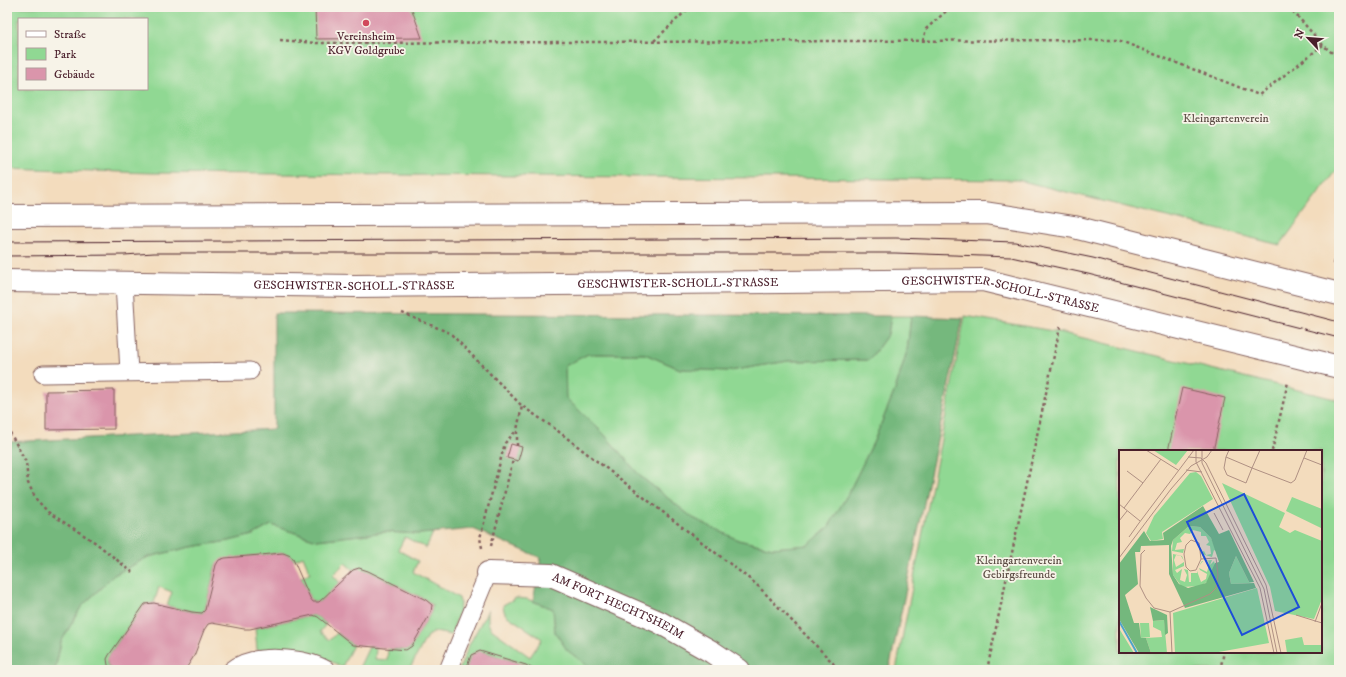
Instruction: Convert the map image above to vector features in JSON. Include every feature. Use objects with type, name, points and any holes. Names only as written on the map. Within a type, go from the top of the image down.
[{"type":"main road","points":[[7,216],[985,213],[1074,227],[1339,294]]},
{"type":"main road","name":"GESCHWISTER-SCHOLL-STRASSE","points":[[7,281],[354,286],[983,280],[1339,368]]},
{"type":"main road","name":"AM FORT HECHTSHEIM","points":[[488,573],[551,574],[659,622],[712,652],[739,670]]},
{"type":"lane","points":[[124,283],[129,372]]},
{"type":"lane","points":[[43,374],[250,371]]},
{"type":"lane","points":[[448,670],[488,573]]},
{"type":"lane","points":[[232,670],[248,661],[261,659],[300,661],[327,670]]},
{"type":"path","points":[[654,41],[690,7]]},
{"type":"path","points":[[923,40],[926,29],[951,7]]},
{"type":"path","points":[[1289,7],[1323,45],[1339,59]]},
{"type":"path","points":[[280,40],[317,43],[1118,40],[1259,95],[1323,45]]},
{"type":"path","points":[[1333,264],[1339,243]]},
{"type":"path","points":[[396,310],[450,333],[522,406],[561,433],[756,584],[833,663],[837,670]]},
{"type":"path","points":[[987,670],[1059,332],[1063,322]]},
{"type":"path","points":[[1272,450],[1288,382]]},
{"type":"path","points":[[517,446],[517,430],[522,406]]},
{"type":"path","points":[[7,427],[26,462],[28,483],[36,499],[48,512],[96,543],[132,572]]},
{"type":"path","points":[[480,538],[505,443],[517,430]]},
{"type":"path","points":[[491,541],[513,460]]},
{"type":"path","points":[[1220,670],[1224,653]]},
{"type":"green space","name":"Kleingartenverein","points":[[7,7],[1339,7],[1339,166],[1280,245],[1018,180],[150,173],[7,168]]},
{"type":"green space","points":[[274,313],[891,316],[888,334],[869,360],[788,361],[730,371],[680,369],[645,354],[588,354],[565,366],[566,398],[603,433],[640,476],[693,518],[738,540],[773,548],[808,545],[828,528],[849,492],[874,441],[895,390],[907,351],[911,316],[963,318],[889,670],[593,670],[567,650],[555,632],[553,609],[533,601],[541,558],[473,529],[419,534],[385,532],[317,540],[271,525],[253,535],[148,557],[114,575],[81,607],[61,642],[55,670],[7,670],[7,442],[274,429]]},
{"type":"green space","points":[[891,316],[911,316],[907,351],[895,390],[874,441],[849,492],[828,528],[809,545],[773,548],[738,540],[693,518],[640,476],[603,433],[565,398],[565,366],[588,354],[645,354],[680,369],[730,371],[788,361],[869,360],[888,334]]},
{"type":"green space","name":"Kleingartenverein Gebirgsfreunde","points":[[965,316],[1059,332],[1339,400],[1339,670],[896,670]]},
{"type":"green space","points":[[271,525],[317,540],[385,532],[419,534],[433,533],[426,548],[405,537],[398,550],[418,561],[413,572],[459,598],[459,611],[451,635],[435,632],[427,636],[409,670],[358,670],[369,647],[376,648],[375,659],[387,660],[388,649],[410,649],[431,612],[432,605],[426,600],[368,571],[359,568],[353,570],[345,563],[333,575],[340,583],[319,602],[313,602],[301,577],[310,573],[303,556],[294,560],[291,556],[283,553],[222,559],[216,565],[205,610],[202,613],[167,606],[172,592],[159,587],[154,603],[145,604],[142,607],[109,655],[108,665],[110,668],[107,670],[55,670],[61,642],[81,607],[114,575],[148,557],[253,535]]},
{"type":"green space","points":[[516,598],[527,599],[553,609],[555,632],[567,650],[593,670],[535,670],[526,665],[485,652],[476,652],[471,655],[466,670],[459,670],[469,645],[488,610],[488,623],[491,629],[530,657],[542,639],[506,615],[503,605]]},
{"type":"green space","points":[[313,615],[318,617],[326,624],[320,632],[330,640],[337,633],[353,645],[342,667],[320,656],[311,654],[257,650],[255,628]]},
{"type":"building","name":"Vereinsheim KGV Goldgrube","points":[[315,7],[411,7],[422,38],[316,39]]},
{"type":"building","points":[[1182,388],[1225,398],[1213,450],[1168,450]]},
{"type":"building","points":[[114,390],[114,429],[46,430],[46,391]]},
{"type":"building","points":[[511,444],[522,447],[518,461],[507,458]]},
{"type":"building","points":[[283,553],[291,556],[293,559],[313,602],[319,602],[353,570],[359,568],[426,600],[432,605],[431,612],[412,646],[406,650],[353,645],[318,617],[313,615],[250,629],[212,623],[208,624],[204,630],[194,656],[185,670],[112,670],[108,665],[107,659],[109,655],[145,604],[154,603],[202,613],[205,610],[216,565],[219,560],[225,558]]},
{"type":"building","points":[[480,651],[526,665],[535,670],[466,670],[471,655]]},
{"type":"tram line","points":[[7,242],[896,238],[1015,242],[1093,258],[1339,322]]},
{"type":"tram line","points":[[7,256],[124,255],[154,253],[895,253],[1011,257],[1088,274],[1339,338]]},
{"type":"place","name":"Vereinsheim KGV Goldgrube","points":[[366,23]]}]
